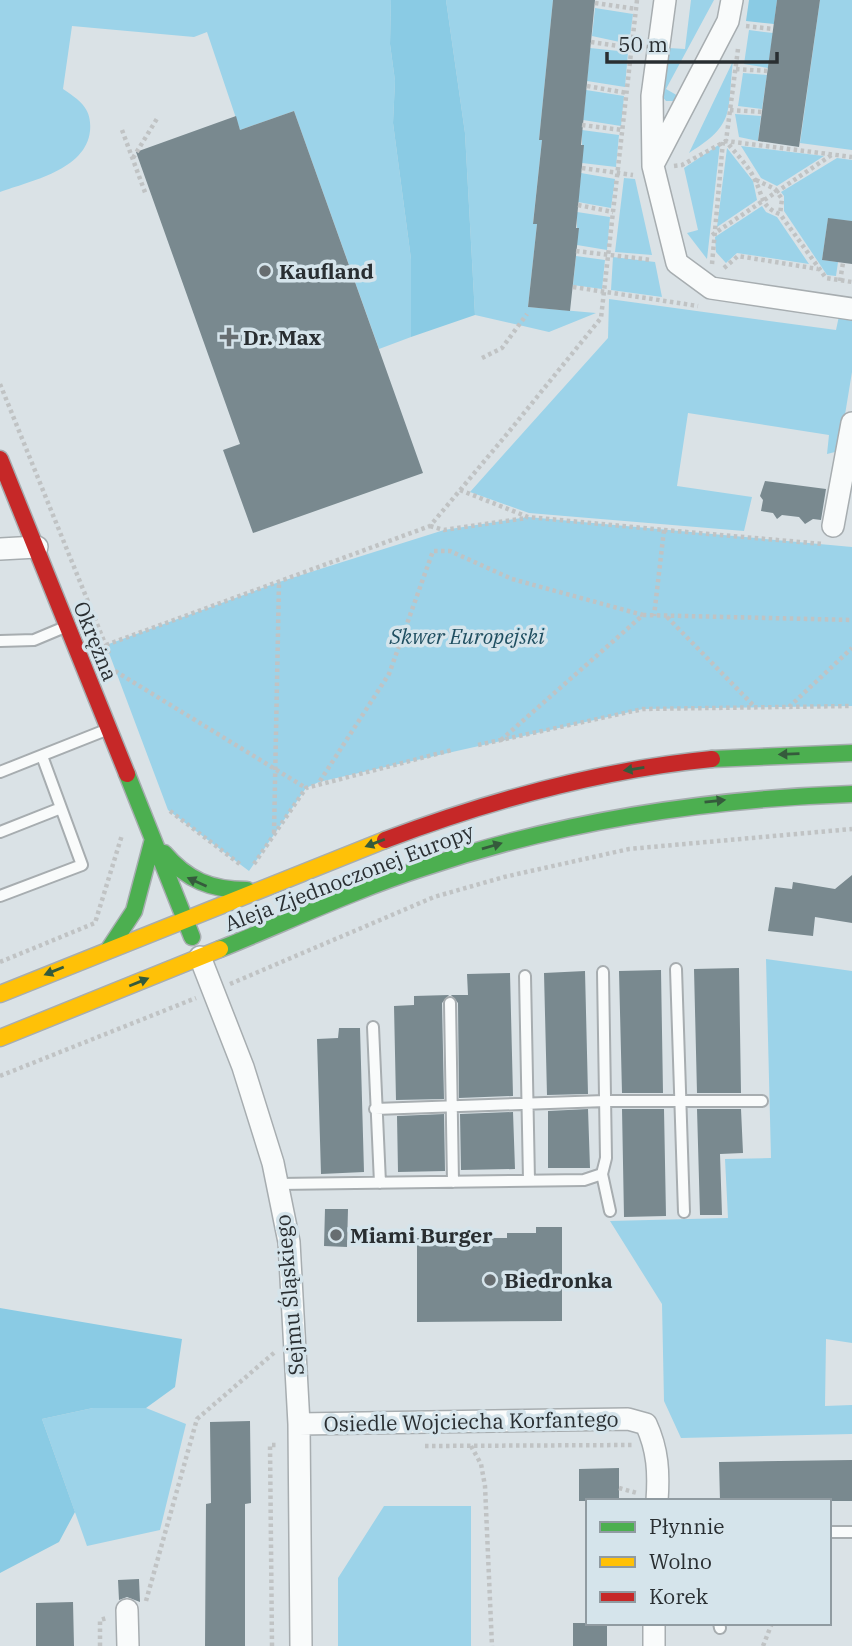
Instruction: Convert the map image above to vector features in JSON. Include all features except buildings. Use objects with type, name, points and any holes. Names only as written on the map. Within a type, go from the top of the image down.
[{"type":"main road","name":"Okrężna","points":[[0,458],[200,957]]},
{"type":"main road","name":"Aleja Zjednoczonej Europy","points":[[0,994],[438,819],[581,778],[726,758],[852,753]]},
{"type":"main road","name":"Aleja Zjednoczonej Europy","points":[[0,1038],[421,868],[548,831],[684,805],[751,797],[852,794]]},
{"type":"main road","name":"Okrężna","points":[[153,839],[178,871],[196,884],[228,891],[259,889]]},
{"type":"main road","points":[[109,949],[134,911],[153,839]]},
{"type":"street","points":[[665,0],[643,171],[677,263],[711,288],[852,309]]},
{"type":"street","points":[[643,171],[728,21],[732,0]]},
{"type":"street","points":[[829,535],[852,424]]},
{"type":"street","points":[[0,549],[37,547]]},
{"type":"street","name":"Sejmu Śląskiego","points":[[200,957],[243,1067],[278,1184],[289,1242],[299,1424],[301,1646]]},
{"type":"street","name":"Osiedle Wojciecha Korfantego","points":[[299,1424],[628,1419],[646,1424],[655,1443]]},
{"type":"street","points":[[650,1498],[659,1473],[655,1443]]},
{"type":"street","points":[[127,1611],[128,1646]]},
{"type":"lane","points":[[0,641],[34,640],[68,626]]},
{"type":"lane","points":[[0,772],[109,729]]},
{"type":"lane","points":[[0,896],[82,865],[41,756]]},
{"type":"lane","points":[[0,832],[61,808]]},
{"type":"lane","points":[[676,970],[684,1212]]},
{"type":"lane","points":[[603,972],[606,1158],[602,1174],[611,1210]]},
{"type":"lane","points":[[524,975],[528,1180]]},
{"type":"lane","points":[[450,1003],[453,1182]]},
{"type":"lane","points":[[373,1027],[380,1183]]},
{"type":"lane","points":[[375,1109],[605,1101],[762,1101]]},
{"type":"lane","points":[[278,1184],[584,1180],[602,1174]]},
{"type":"lane","points":[[831,1532],[852,1532]]},
{"type":"path","points":[[106,645],[430,526],[460,490],[601,318],[637,0]]},
{"type":"path","points":[[595,3],[636,9]]},
{"type":"path","points":[[740,34],[741,26],[773,29]]},
{"type":"path","points":[[591,42],[632,48]]},
{"type":"path","points":[[712,267],[712,235],[739,43]]},
{"type":"path","points":[[736,69],[767,71]]},
{"type":"path","points":[[586,86],[627,93]]},
{"type":"path","points":[[730,110],[762,113]]},
{"type":"path","points":[[132,159],[158,117]]},
{"type":"path","points":[[582,125],[622,130]]},
{"type":"path","points":[[122,130],[146,195]]},
{"type":"path","points":[[725,140],[755,180],[768,210],[780,214],[826,278],[852,282]]},
{"type":"path","points":[[582,167],[618,173],[682,165],[725,140],[852,157]]},
{"type":"path","points":[[712,235],[833,154]]},
{"type":"path","points":[[755,180],[777,192],[782,199],[780,214]]},
{"type":"path","points":[[578,205],[613,212]]},
{"type":"path","points":[[576,251],[652,260]]},
{"type":"path","points":[[706,261],[712,267],[723,269],[738,256],[819,269]]},
{"type":"path","points":[[840,281],[843,263]]},
{"type":"path","points":[[573,287],[698,306]]},
{"type":"path","points":[[482,358],[502,348],[527,314]]},
{"type":"path","points":[[0,384],[120,683]]},
{"type":"path","points":[[460,490],[528,517]]},
{"type":"path","points":[[430,526],[444,530],[528,517],[664,530],[829,535]]},
{"type":"path","points":[[654,616],[664,530]]},
{"type":"path","points":[[319,782],[389,674],[433,551],[450,551],[512,579],[643,615],[852,620]]},
{"type":"path","points":[[274,834],[279,582]]},
{"type":"path","points":[[500,740],[643,615]]},
{"type":"path","points":[[667,616],[755,707]]},
{"type":"path","points":[[789,706],[852,648]]},
{"type":"path","points":[[115,671],[306,788]]},
{"type":"path","points":[[478,745],[643,709],[852,706]]},
{"type":"path","points":[[169,810],[249,871],[306,788],[319,782],[452,750]]},
{"type":"path","points":[[0,1076],[213,991],[435,897],[504,877],[629,849],[852,829]]},
{"type":"path","points":[[188,1001],[198,1009]]},
{"type":"path","points":[[100,1646],[100,1620],[145,1604],[197,1419],[294,1336]]},
{"type":"path","points":[[418,1446],[655,1443]]},
{"type":"path","points":[[272,1646],[270,1445],[289,1444]]},
{"type":"path","points":[[471,1446],[481,1464],[485,1486],[492,1646]]},
{"type":"path","points":[[619,1488],[650,1498]]},
{"type":"path","points":[[764,1646],[771,1625]]},
{"type":"green space","points":[[0,0],[391,0],[390,44],[395,81],[393,123],[411,259],[411,337],[379,349],[294,111],[240,130],[207,32],[194,37],[72,26],[63,89],[87,111],[90,131],[86,144],[68,165],[41,178],[0,192]]},
{"type":"green space","points":[[446,0],[553,0],[539,140],[542,140],[533,223],[537,224],[528,307],[596,313],[549,332],[475,315],[465,133]]},
{"type":"green space","points":[[691,0],[714,0],[666,89],[680,97],[677,101],[666,101],[662,96],[669,48],[685,49]]},
{"type":"green space","points":[[820,0],[852,0],[852,150],[800,143]]},
{"type":"green space","points":[[595,8],[633,14],[629,44],[592,36]]},
{"type":"green space","points":[[749,30],[773,33],[768,68],[744,64]]},
{"type":"green space","points":[[590,48],[628,52],[625,87],[587,81]]},
{"type":"green space","points":[[733,61],[729,105],[722,125],[715,134],[689,153]]},
{"type":"green space","points":[[743,73],[767,75],[762,109],[738,106]]},
{"type":"green space","points":[[586,90],[624,96],[621,126],[583,120]]},
{"type":"green space","points":[[735,114],[761,116],[758,141],[739,137]]},
{"type":"green space","points":[[582,130],[619,135],[616,167],[582,163]]},
{"type":"green space","points":[[720,144],[707,259],[687,233],[698,230],[684,168]]},
{"type":"green space","points":[[741,146],[824,156],[777,186],[761,178]]},
{"type":"green space","points":[[727,148],[753,181],[757,200],[717,227]]},
{"type":"green space","points":[[837,158],[852,160],[852,221],[828,219],[822,260],[838,262],[836,276],[827,275],[784,211],[784,196],[781,192]]},
{"type":"green space","points":[[581,173],[615,179],[611,208],[578,202]]},
{"type":"green space","points":[[624,178],[635,179],[652,255],[615,252]]},
{"type":"green space","points":[[762,206],[766,212],[777,217],[809,264],[737,253],[726,263],[716,252],[715,237]]},
{"type":"green space","points":[[577,212],[610,217],[607,250],[577,245]]},
{"type":"green space","points":[[576,256],[605,260],[602,289],[573,285]]},
{"type":"green space","points":[[613,257],[655,262],[662,297],[611,290]]},
{"type":"green space","points":[[609,299],[836,330],[839,316],[852,318],[852,372],[839,451],[827,454],[829,435],[688,413],[677,486],[752,497],[744,531],[529,513],[470,492],[608,338]]},
{"type":"green space","name":"Skwer Europejski","points":[[528,517],[852,547],[852,706],[643,709],[319,782],[306,788],[249,871],[168,810],[106,645],[279,582],[444,530]]},
{"type":"green space","points":[[766,959],[852,971],[852,1343],[826,1339],[825,1406],[852,1405],[852,1434],[681,1438],[664,1401],[662,1304],[610,1221],[728,1218],[725,1159],[771,1158]]},
{"type":"green space","points":[[93,1408],[146,1408],[186,1424],[160,1530],[87,1546],[42,1419]]},
{"type":"green space","points":[[384,1506],[471,1506],[471,1646],[338,1646],[338,1578]]},
{"type":"shaded area","points":[[391,0],[446,0],[465,133],[475,315],[411,337],[411,259],[393,123],[395,81],[390,44]]},
{"type":"shaded area","points":[[749,0],[777,0],[774,24],[746,21]]},
{"type":"shaded area","points":[[0,1308],[182,1339],[175,1387],[146,1408],[93,1408],[42,1419],[75,1512],[59,1542],[0,1573]]},
{"type":"traffic: fast","points":[[712,759],[852,753]]},
{"type":"traffic: fast","points":[[127,774],[192,937]]},
{"type":"traffic: fast","points":[[220,949],[397,877],[528,837],[688,807],[852,794]]},
{"type":"traffic: fast","points":[[109,949],[134,911],[153,839]]},
{"type":"traffic: fast","points":[[164,853],[182,870],[201,882],[222,888],[247,890]]},
{"type":"traffic: slow","points":[[0,994],[385,840]]},
{"type":"traffic: slow","points":[[0,1038],[220,949]]},
{"type":"traffic: jam","points":[[0,459],[127,774]]},
{"type":"traffic: jam","points":[[385,840],[465,812],[586,779],[712,759]]},
{"type":"place","name":"Kaufland","points":[[265,271]]},
{"type":"place","name":"Dr. Max","points":[[229,337]]},
{"type":"place","name":"Miami Burger","points":[[336,1235]]},
{"type":"place","name":"Biedronka","points":[[490,1280]]}]
